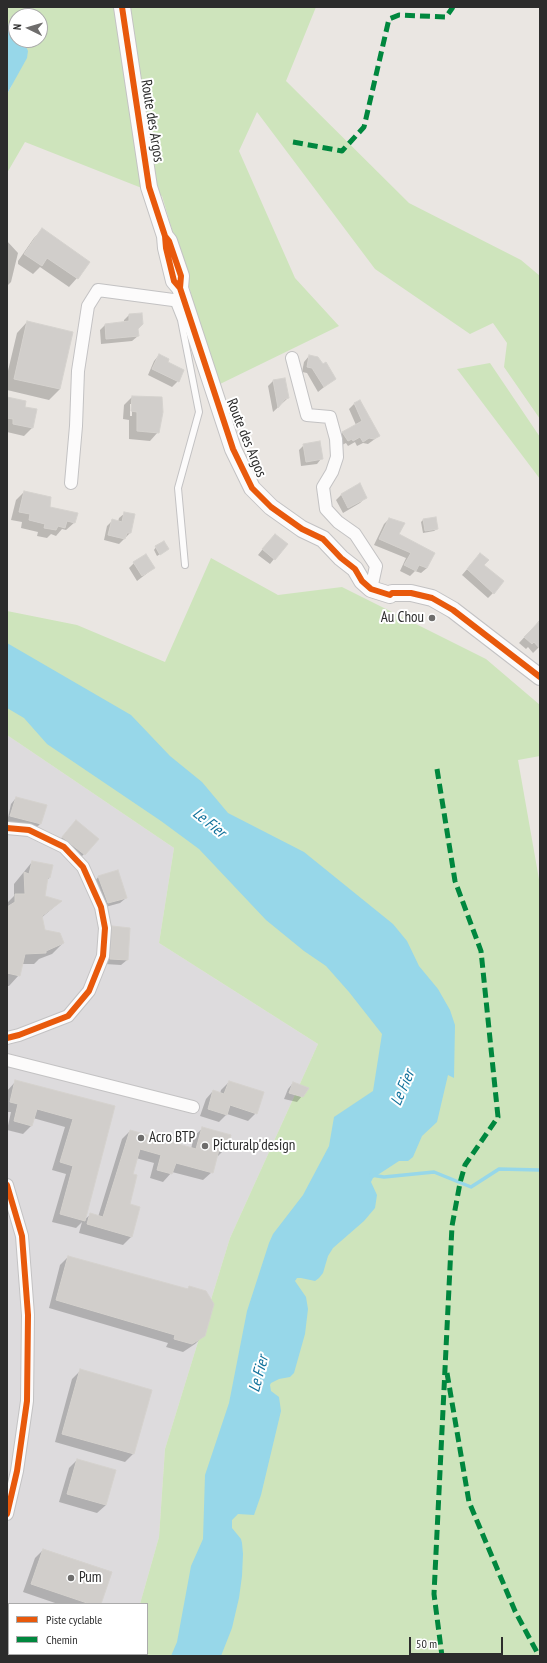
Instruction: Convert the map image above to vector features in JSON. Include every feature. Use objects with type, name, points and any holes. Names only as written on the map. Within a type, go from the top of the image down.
[{"type":"street","name":"Route des Argos","points":[[122,7],[150,188],[181,276],[179,295],[233,449],[252,488],[271,507],[302,529],[323,539],[341,558],[344,570],[354,580],[390,595],[391,598],[432,598],[453,610],[540,677]]},
{"type":"street","points":[[71,483],[76,426],[78,371],[88,306],[98,290],[179,295]]},
{"type":"street","points":[[292,358],[307,415],[330,417],[336,439],[337,457],[332,472],[323,487],[326,509],[338,522],[355,534],[376,566],[366,585]]},
{"type":"street","points":[[7,828],[29,830],[64,847],[82,867],[101,907],[105,928],[103,956],[89,991],[68,1016],[19,1035],[7,1038]]},
{"type":"street","points":[[7,1060],[193,1107]]},
{"type":"street","points":[[7,1184],[22,1236],[28,1315],[27,1401],[12,1470],[7,1514]]},
{"type":"lane","points":[[179,295],[181,320],[199,412],[178,488],[185,565]]},
{"type":"shaded area","points":[[7,735],[174,848],[159,943],[318,1044],[230,1238],[165,1449],[159,1537],[140,1603],[8,1603],[8,1655],[125,1656],[7,1656]]},
{"type":"green space","points":[[7,7],[316,7],[286,81],[409,203],[521,260],[540,276],[540,419],[504,367],[507,343],[493,323],[470,334],[375,269],[257,112],[239,151],[295,278],[339,326],[218,385],[162,196],[25,142],[7,173],[7,94],[11,87],[25,48],[48,48],[48,8],[8,8],[8,24]]},
{"type":"green space","points":[[490,363],[540,437],[540,479],[457,369]]},
{"type":"green space","points":[[211,558],[278,595],[342,587],[486,659],[540,705],[540,756],[518,760],[540,885],[540,1656],[125,1656],[148,1655],[148,1603],[140,1603],[159,1537],[165,1449],[230,1238],[318,1044],[159,943],[174,848],[7,735],[7,611],[77,625],[165,662]]},
{"type":"water","points":[[7,23],[8,48],[27,48],[28,51],[27,58],[7,94]]},
{"type":"water","name":"Le Fier","points":[[7,643],[131,715],[170,756],[202,782],[228,813],[304,852],[393,924],[407,941],[419,966],[438,989],[450,1010],[455,1025],[454,1078],[448,1075],[437,1122],[422,1136],[413,1157],[408,1161],[399,1161],[373,1178],[371,1182],[377,1195],[375,1208],[364,1221],[333,1248],[328,1256],[323,1273],[319,1278],[315,1281],[297,1278],[295,1281],[306,1297],[308,1309],[305,1334],[294,1373],[290,1377],[279,1379],[270,1385],[271,1391],[279,1397],[281,1411],[261,1495],[254,1515],[238,1514],[232,1520],[232,1528],[241,1539],[242,1543],[242,1576],[239,1598],[232,1628],[221,1656],[171,1656],[177,1642],[191,1566],[203,1539],[205,1475],[229,1403],[247,1311],[273,1234],[303,1195],[329,1146],[334,1117],[373,1091],[382,1034],[349,992],[326,966],[304,951],[266,920],[199,849],[161,821],[47,744],[24,718],[7,708]]},
{"type":"building","points":[[42,228],[90,262],[78,279],[47,258],[42,266],[24,254]]},
{"type":"building","points":[[142,313],[143,324],[138,329],[139,336],[106,339],[105,324],[129,321],[129,314]]},
{"type":"building","points":[[27,321],[73,332],[60,389],[14,379]]},
{"type":"building","points":[[159,354],[169,359],[168,362],[184,370],[179,382],[152,369]]},
{"type":"building","points":[[309,355],[318,357],[323,364],[326,362],[336,379],[324,387],[312,368],[307,367]]},
{"type":"building","points":[[285,378],[289,398],[285,399],[278,408],[273,380]]},
{"type":"building","points":[[132,396],[162,397],[163,412],[159,433],[137,431],[137,412],[131,411]]},
{"type":"building","points":[[7,397],[26,401],[25,407],[37,409],[33,428],[13,424],[13,419],[7,418]]},
{"type":"building","points":[[360,400],[380,436],[374,439],[369,438],[363,442],[360,437],[353,441],[352,439],[348,441],[342,432],[362,421],[354,403]]},
{"type":"building","points":[[320,441],[323,459],[306,462],[303,444]]},
{"type":"building","points":[[360,483],[367,498],[348,508],[341,494]]},
{"type":"building","points":[[24,491],[51,497],[50,507],[78,513],[75,523],[67,521],[65,528],[58,526],[56,530],[44,528],[45,524],[29,520],[30,514],[19,512]]},
{"type":"building","points":[[124,512],[135,514],[131,533],[127,533],[125,539],[108,535],[112,519],[122,522]]},
{"type":"building","points":[[436,517],[438,529],[425,531],[423,519]]},
{"type":"building","points":[[389,518],[405,523],[399,534],[435,553],[427,568],[419,565],[416,571],[404,565],[411,553],[379,539]]},
{"type":"building","points":[[275,534],[288,544],[275,560],[262,549]]},
{"type":"building","points":[[164,541],[169,549],[160,555],[155,546]]},
{"type":"building","points":[[480,553],[489,560],[484,565],[504,581],[494,594],[467,569]]},
{"type":"building","points":[[146,554],[155,568],[142,576],[133,562]]},
{"type":"building","points":[[540,621],[540,649],[534,642],[532,644],[524,637]]},
{"type":"building","points":[[16,797],[47,805],[41,824],[10,816]]},
{"type":"building","points":[[76,820],[99,839],[85,855],[62,837]]},
{"type":"building","points":[[32,861],[53,865],[50,878],[48,877],[45,896],[62,901],[42,916],[45,930],[60,933],[64,943],[46,951],[46,953],[25,954],[20,976],[7,973],[7,907],[15,902],[15,894],[25,894],[24,872],[29,874]]},
{"type":"building","points":[[118,870],[127,898],[108,903],[98,876]]},
{"type":"building","points":[[112,926],[130,928],[128,960],[110,959]]},
{"type":"building","points":[[15,1080],[115,1106],[85,1221],[60,1214],[73,1166],[60,1162],[73,1119],[37,1109],[32,1126],[14,1121],[18,1104],[10,1102]]},
{"type":"building","points":[[229,1081],[264,1092],[257,1114],[230,1105],[227,1115],[208,1109],[213,1090],[224,1094]]},
{"type":"building","points":[[293,1082],[309,1088],[303,1097],[289,1093]]},
{"type":"building","points":[[202,1127],[231,1135],[227,1148],[220,1146],[213,1173],[176,1163],[172,1174],[157,1170],[161,1155],[140,1149],[133,1174],[137,1175],[130,1204],[140,1207],[132,1237],[87,1224],[90,1213],[103,1217],[130,1130],[196,1149]]},
{"type":"building","points":[[68,1256],[188,1289],[189,1286],[206,1291],[214,1304],[205,1336],[192,1344],[174,1339],[175,1335],[56,1300]]},
{"type":"building","points":[[80,1369],[152,1390],[134,1454],[62,1434]]},
{"type":"building","points":[[77,1459],[116,1470],[106,1505],[67,1494]]},
{"type":"building","name":"Pum","points":[[43,1549],[112,1572],[101,1603],[87,1603],[31,1584]]},
{"type":"waterway","points":[[371,1175],[384,1177],[434,1172],[471,1187],[499,1169],[540,1170]]},
{"type":"marked path","points":[[293,142],[342,151],[364,127],[389,19],[399,15],[446,17],[453,7]]},
{"type":"marked path","points":[[437,769],[455,881],[481,951],[498,1117],[465,1165],[452,1226],[434,1594],[442,1656]]},
{"type":"marked path","points":[[447,1373],[469,1502],[515,1611],[539,1656]]},
{"type":"cycle path","points":[[122,7],[149,187],[165,236]]},
{"type":"cycle path","points":[[180,288],[174,281],[166,248],[165,236],[169,241],[181,276],[180,288],[233,449],[252,488],[271,507],[302,529],[323,539],[341,558],[355,569],[362,581],[371,589],[390,595],[392,593],[411,593],[432,598],[453,610],[540,677]]},
{"type":"cycle path","points":[[7,828],[29,830],[64,847],[83,867],[101,907],[105,928],[103,956],[89,991],[68,1016],[19,1035],[7,1038]]},
{"type":"cycle path","points":[[7,1185],[22,1236],[28,1315],[27,1401],[17,1471],[7,1514]]},
{"type":"place","name":"Au Chou","points":[[432,618]]},
{"type":"place","name":"Acro BTP","points":[[141,1138]]},
{"type":"place","name":"Picturalp'design","points":[[205,1146]]},
{"type":"place","name":"Pum","points":[[71,1578]]}]
